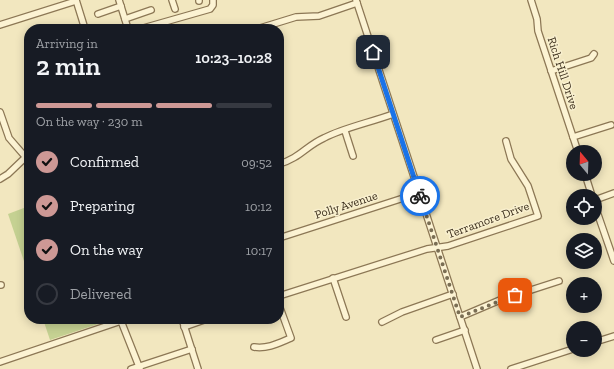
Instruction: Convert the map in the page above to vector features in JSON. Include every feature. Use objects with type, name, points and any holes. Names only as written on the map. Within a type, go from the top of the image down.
[{"type":"street","points":[[0,26],[76,0],[83,24]]},
{"type":"street","points":[[172,0],[175,9]]},
{"type":"street","points":[[158,24],[210,9],[213,5],[213,0]]},
{"type":"street","name":"Rich Hill Drive","points":[[531,0],[537,19],[538,31],[576,145]]},
{"type":"street","points":[[273,24],[296,17],[319,16],[356,2],[478,369]]},
{"type":"street","points":[[98,14],[120,3],[126,24]]},
{"type":"street","points":[[125,19],[151,10]]},
{"type":"street","points":[[551,72],[591,58],[594,54]]},
{"type":"street","points":[[0,112],[9,138],[24,154]]},
{"type":"street","points":[[284,162],[296,158],[322,139],[392,114]]},
{"type":"street","points":[[573,137],[611,125]]},
{"type":"street","points":[[345,131],[353,156]]},
{"type":"street","name":"Terramore Drive","points":[[284,294],[427,249],[448,246],[538,216],[528,186],[512,159],[506,141]]},
{"type":"street","points":[[0,179],[24,161]]},
{"type":"street","name":"Polly Avenue","points":[[284,236],[419,193]]},
{"type":"street","points":[[602,197],[614,193]]},
{"type":"street","points":[[602,225],[614,261]]},
{"type":"street","points":[[333,278],[346,317]]},
{"type":"street","points":[[460,317],[500,300],[559,280]]},
{"type":"street","points":[[382,322],[402,312],[453,294]]},
{"type":"street","points":[[254,347],[262,348],[291,338],[284,319]]},
{"type":"street","points":[[0,362],[112,324]]},
{"type":"street","points":[[122,324],[140,368]]},
{"type":"street","points":[[183,324],[198,369]]},
{"type":"street","points":[[184,327],[193,324]]},
{"type":"street","points":[[436,340],[465,330]]},
{"type":"street","points":[[602,340],[614,336]]},
{"type":"street","points":[[131,369],[140,368],[192,350]]},
{"type":"street","points":[[511,369],[566,351]]},
{"type":"green space","points":[[24,208],[24,261],[8,214]]},
{"type":"green space","points":[[45,324],[98,324],[50,340]]},
{"type":"way so far","points":[[420,196],[460,317],[488,306],[494,302],[515,295]]},
{"type":"route","points":[[373,52],[420,196]]}]
